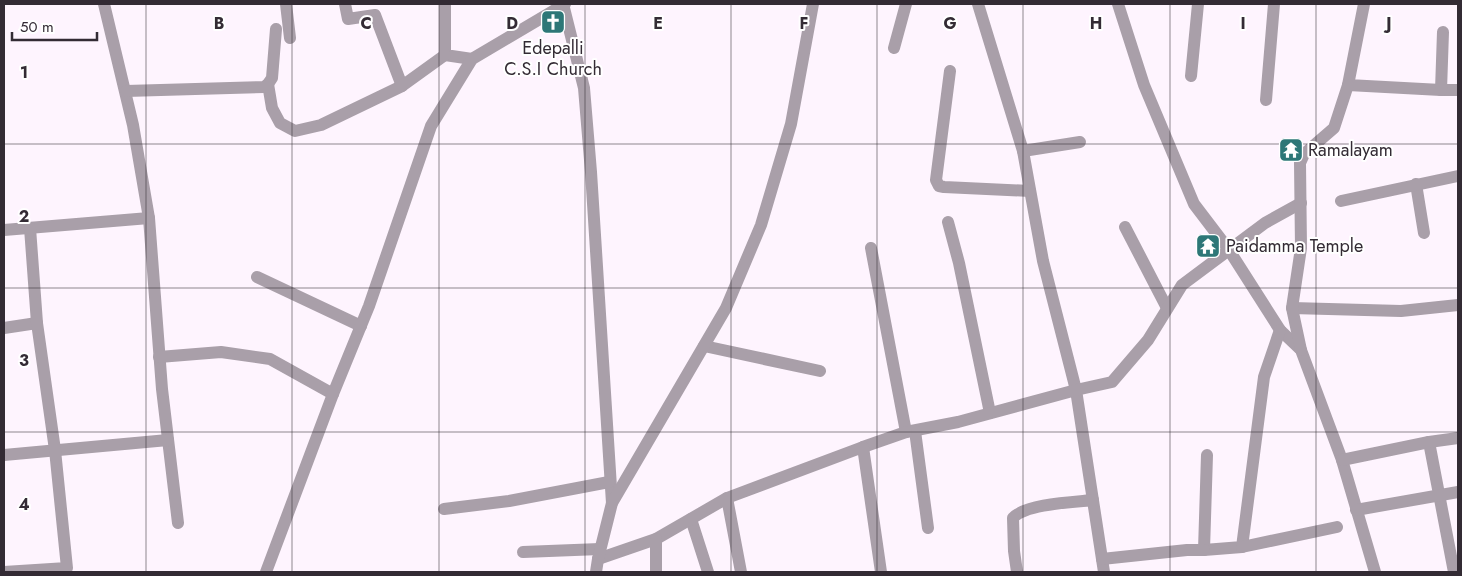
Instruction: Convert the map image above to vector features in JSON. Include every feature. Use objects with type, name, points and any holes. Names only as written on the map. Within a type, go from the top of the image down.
[{"type":"street","points":[[104,4],[134,124],[149,218],[159,356],[178,523]]},
{"type":"street","points":[[286,4],[290,38]]},
{"type":"street","points":[[345,4],[348,20],[375,15],[402,86]]},
{"type":"street","points":[[445,4],[445,55]]},
{"type":"street","points":[[266,572],[333,394],[369,306],[431,126],[472,59],[564,4],[584,88],[612,503]]},
{"type":"street","points":[[596,572],[612,503],[726,308],[761,225],[791,124],[813,4]]},
{"type":"street","points":[[894,48],[906,4]]},
{"type":"street","points":[[978,4],[1024,151],[1043,262],[1076,390],[1104,572]]},
{"type":"street","points":[[1118,4],[1144,85],[1194,204],[1229,250],[1280,330],[1301,350]]},
{"type":"street","points":[[1191,76],[1198,4]]},
{"type":"street","points":[[1266,100],[1274,4]]},
{"type":"street","points":[[1364,4],[1348,85],[1334,128],[1301,158],[1301,248],[1292,308],[1301,350],[1342,460],[1375,572]]},
{"type":"street","points":[[126,91],[264,87],[272,78],[276,29]]},
{"type":"street","points":[[1441,90],[1443,32]]},
{"type":"street","points":[[268,84],[272,108],[280,123],[295,131],[321,125],[402,86],[445,55],[472,59]]},
{"type":"street","points":[[950,71],[936,180],[939,186],[944,188],[1030,191]]},
{"type":"street","points":[[1348,85],[1458,90]]},
{"type":"street","points":[[1024,151],[1080,142]]},
{"type":"street","points":[[1341,201],[1458,176]]},
{"type":"street","points":[[1416,184],[1424,233]]},
{"type":"street","points":[[523,552],[599,554],[656,539],[727,498],[863,447],[911,432],[958,422],[1112,382],[1148,340],[1182,285],[1266,223],[1302,203]]},
{"type":"street","points":[[4,230],[149,218]]},
{"type":"street","points":[[948,222],[959,263],[990,413]]},
{"type":"street","points":[[1125,227],[1167,308]]},
{"type":"street","points":[[4,572],[67,568],[55,450],[37,323],[30,228]]},
{"type":"street","points":[[871,248],[911,432],[928,528]]},
{"type":"street","points":[[257,277],[361,326]]},
{"type":"street","points":[[1292,308],[1400,311],[1458,305]]},
{"type":"street","points":[[4,328],[37,323]]},
{"type":"street","points":[[1242,547],[1264,377],[1280,330]]},
{"type":"street","points":[[704,346],[820,371]]},
{"type":"street","points":[[159,356],[221,352],[270,359],[333,394]]},
{"type":"street","points":[[1342,460],[1458,438]]},
{"type":"street","points":[[4,455],[168,440]]},
{"type":"street","points":[[1429,442],[1454,572]]},
{"type":"street","points":[[863,447],[881,572]]},
{"type":"street","points":[[1204,550],[1206,455]]},
{"type":"street","points":[[444,509],[509,501],[610,482]]},
{"type":"street","points":[[1356,510],[1458,492]]},
{"type":"street","points":[[727,498],[741,572]]},
{"type":"street","points":[[1017,572],[1013,518],[1017,514],[1030,508],[1093,500]]},
{"type":"street","points":[[691,519],[708,572]]},
{"type":"street","points":[[1102,559],[1186,550],[1242,547],[1337,527]]},
{"type":"street","points":[[656,539],[656,572]]},
{"type":"place","name":"Edepalli C.S.I Church","points":[[553,22]]},
{"type":"place","name":"Ramalayam","points":[[1291,150]]},
{"type":"place","name":"Paidamma Temple","points":[[1208,246]]}]
